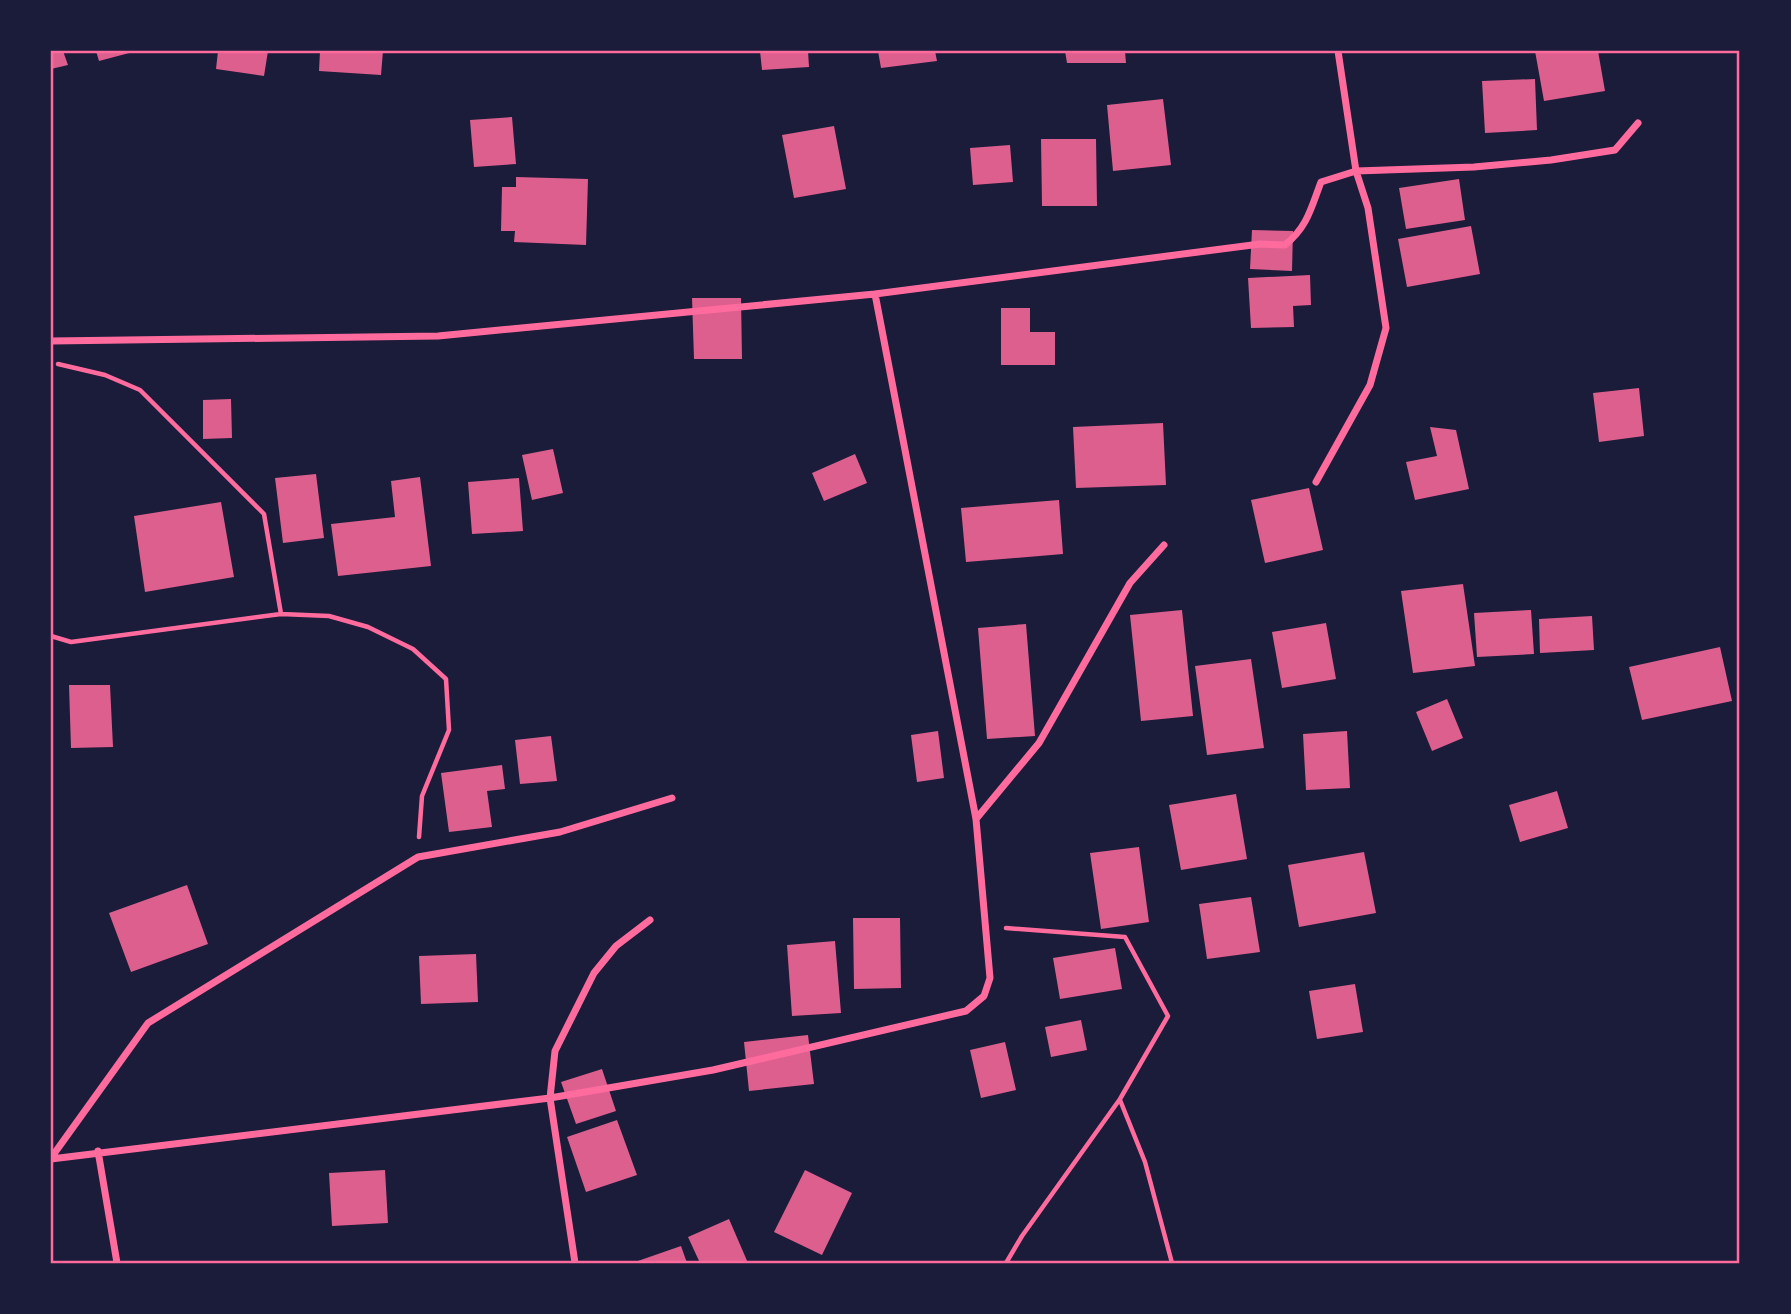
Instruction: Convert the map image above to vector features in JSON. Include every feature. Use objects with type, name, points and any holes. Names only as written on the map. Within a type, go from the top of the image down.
[{"type":"street","points":[[1316,482],[1370,385],[1386,328],[1368,208],[1356,171],[1338,51]]},
{"type":"street","points":[[51,341],[438,336],[876,294],[1260,244],[1285,245],[1300,233],[1321,182],[1356,171],[1474,167],[1615,150],[1638,123]]},
{"type":"street","points":[[51,1158],[550,1098],[713,1070],[966,1011],[984,996],[990,978],[976,819],[876,294]]},
{"type":"street","points":[[976,819],[1038,743],[1130,583],[1164,545]]},
{"type":"street","points":[[51,1158],[148,1023],[418,857],[560,832],[672,798]]},
{"type":"street","points":[[575,1263],[550,1098],[555,1051],[594,973],[616,946],[650,920]]},
{"type":"street","points":[[98,1151],[117,1263]]},
{"type":"path","points":[[51,362],[105,375],[140,390],[264,514],[281,614]]},
{"type":"path","points":[[51,636],[71,642],[281,614],[329,616],[368,627],[413,649],[446,680],[449,730],[422,796],[418,857]]},
{"type":"path","points":[[984,926],[1125,937],[1168,1016],[1119,1100],[1021,1236],[1006,1263]]},
{"type":"path","points":[[1119,1100],[1145,1162],[1172,1263]]},
{"type":"building","points":[[51,51],[63,51],[68,65],[51,69]]},
{"type":"building","points":[[96,51],[133,51],[133,52],[99,61]]},
{"type":"building","points":[[218,51],[268,51],[264,76],[216,69]]},
{"type":"building","points":[[320,51],[383,51],[381,75],[319,71]]},
{"type":"building","points":[[760,51],[808,51],[809,67],[762,70]]},
{"type":"building","points":[[878,51],[935,51],[937,61],[881,68]]},
{"type":"building","points":[[1065,51],[1125,51],[1126,63],[1067,63]]},
{"type":"building","points":[[1535,51],[1598,51],[1605,91],[1544,101]]},
{"type":"building","points":[[1535,79],[1537,130],[1485,133],[1482,81]]},
{"type":"building","points":[[1163,99],[1171,165],[1113,171],[1107,105]]},
{"type":"building","points":[[512,117],[516,164],[474,167],[470,120]]},
{"type":"building","points":[[834,126],[846,189],[794,198],[782,135]]},
{"type":"building","points":[[1041,139],[1096,139],[1097,206],[1042,206]]},
{"type":"building","points":[[1010,145],[1013,182],[973,185],[970,148]]},
{"type":"building","points":[[516,177],[588,179],[586,245],[514,242],[515,231],[501,231],[502,187],[516,187]]},
{"type":"building","points":[[1459,179],[1465,220],[1406,229],[1399,188]]},
{"type":"building","points":[[1471,226],[1480,274],[1407,287],[1398,239]]},
{"type":"building","points":[[1252,230],[1293,231],[1292,271],[1250,269]]},
{"type":"building","points":[[1310,275],[1311,305],[1293,306],[1294,327],[1251,328],[1248,278]]},
{"type":"building","points":[[692,298],[741,298],[742,359],[694,359]]},
{"type":"building","points":[[1001,308],[1030,308],[1030,332],[1055,332],[1055,365],[1001,365]]},
{"type":"building","points":[[1639,388],[1644,436],[1599,442],[1593,393]]},
{"type":"building","points":[[231,399],[232,438],[203,439],[203,400]]},
{"type":"building","points":[[1163,423],[1166,485],[1076,488],[1073,427]]},
{"type":"building","points":[[1430,427],[1456,430],[1469,489],[1415,500],[1406,462],[1437,456]]},
{"type":"building","points":[[553,449],[563,493],[532,500],[522,455]]},
{"type":"building","points":[[855,454],[867,483],[824,501],[812,473]]},
{"type":"building","points":[[316,474],[324,538],[283,543],[275,478]]},
{"type":"building","points":[[420,477],[431,566],[338,576],[331,524],[395,517],[391,481]]},
{"type":"building","points":[[519,478],[523,531],[472,534],[468,482]]},
{"type":"building","points":[[1309,488],[1323,550],[1265,563],[1251,500]]},
{"type":"building","points":[[1059,500],[1063,554],[966,562],[961,508]]},
{"type":"building","points":[[221,502],[234,577],[145,592],[134,516]]},
{"type":"building","points":[[1463,584],[1475,666],[1413,673],[1401,591]]},
{"type":"building","points":[[1182,610],[1193,716],[1141,721],[1130,615]]},
{"type":"building","points":[[1531,610],[1534,654],[1477,657],[1474,613]]},
{"type":"building","points":[[1592,616],[1594,650],[1540,653],[1539,619]]},
{"type":"building","points":[[1326,623],[1336,679],[1282,688],[1272,632]]},
{"type":"building","points":[[1026,624],[1035,736],[987,739],[978,628]]},
{"type":"building","points":[[1720,647],[1732,701],[1642,720],[1629,667]]},
{"type":"building","points":[[1251,659],[1264,748],[1207,755],[1195,666]]},
{"type":"building","points":[[69,685],[110,685],[113,747],[71,748]]},
{"type":"building","points":[[1447,699],[1463,738],[1432,751],[1416,712]]},
{"type":"building","points":[[938,731],[944,778],[917,782],[911,735]]},
{"type":"building","points":[[1347,731],[1350,788],[1306,790],[1303,734]]},
{"type":"building","points":[[551,736],[557,781],[520,784],[515,740]]},
{"type":"building","points":[[502,765],[505,789],[487,791],[492,827],[449,832],[441,773]]},
{"type":"building","points":[[1557,791],[1568,828],[1520,842],[1509,805]]},
{"type":"building","points":[[1236,794],[1247,859],[1181,870],[1169,805]]},
{"type":"building","points":[[1139,847],[1149,922],[1101,929],[1090,853]]},
{"type":"building","points":[[1364,852],[1376,913],[1299,927],[1288,865]]},
{"type":"building","points":[[187,885],[208,944],[131,972],[109,913]]},
{"type":"building","points":[[1251,897],[1260,952],[1207,959],[1199,904]]},
{"type":"building","points":[[853,918],[900,918],[901,988],[854,989]]},
{"type":"building","points":[[835,941],[841,1013],[792,1016],[787,945]]},
{"type":"building","points":[[1115,948],[1122,989],[1060,999],[1053,958]]},
{"type":"building","points":[[476,954],[478,1002],[421,1004],[419,956]]},
{"type":"building","points":[[1355,984],[1363,1032],[1317,1039],[1309,991]]},
{"type":"building","points":[[1081,1020],[1087,1050],[1051,1057],[1045,1027]]},
{"type":"building","points":[[808,1035],[814,1084],[749,1091],[744,1042]]},
{"type":"building","points":[[1005,1042],[1016,1090],[981,1098],[970,1050]]},
{"type":"building","points":[[602,1069],[616,1111],[576,1124],[561,1082]]},
{"type":"building","points":[[617,1120],[637,1175],[586,1192],[567,1137]]},
{"type":"building","points":[[385,1170],[388,1223],[332,1226],[329,1173]]},
{"type":"building","points":[[805,1170],[852,1193],[822,1255],[774,1232]]},
{"type":"building","points":[[729,1219],[748,1263],[700,1263],[688,1237]]},
{"type":"building","points":[[681,1246],[687,1263],[632,1263]]}]
